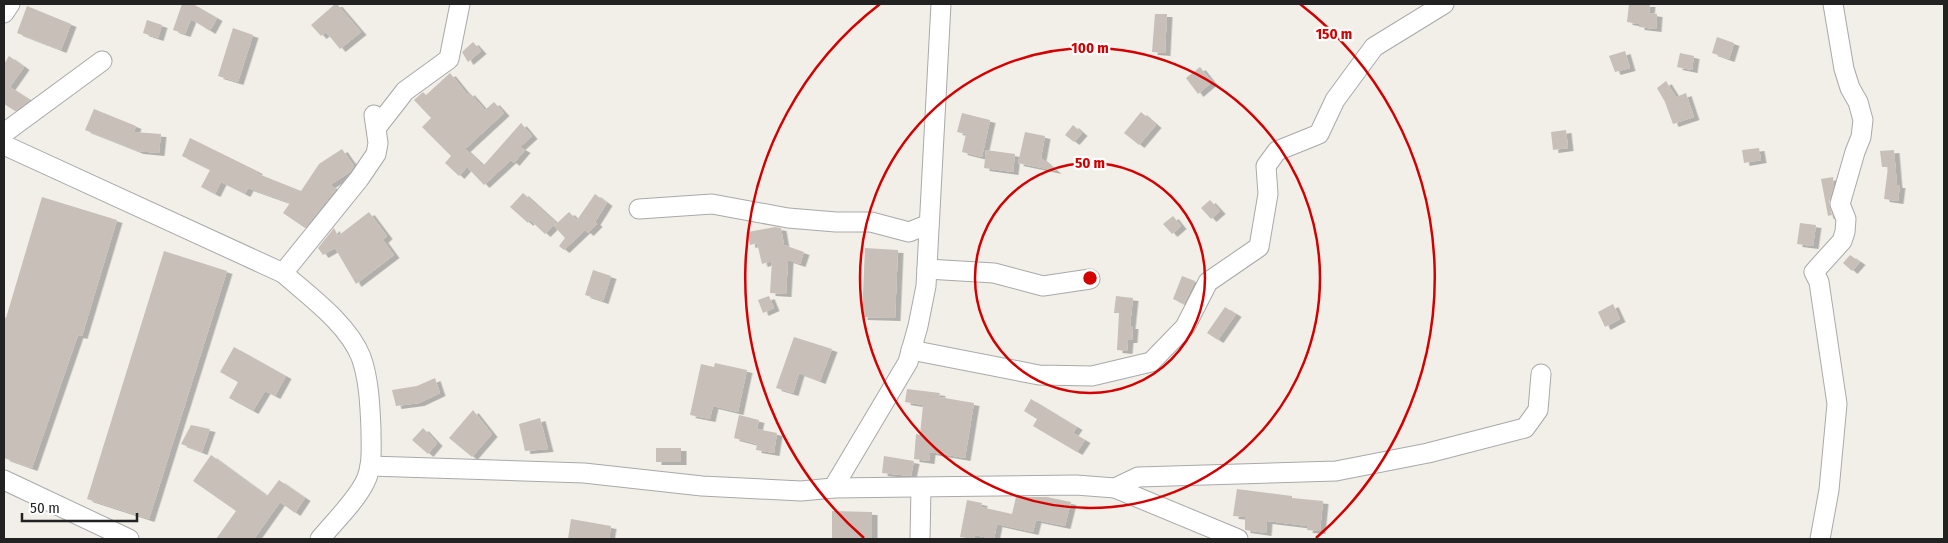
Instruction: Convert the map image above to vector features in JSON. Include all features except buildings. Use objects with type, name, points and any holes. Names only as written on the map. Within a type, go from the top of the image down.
[{"type":"street","points":[[4,13],[10,4]]},
{"type":"street","points":[[283,273],[376,154],[378,143],[375,121],[405,91],[449,59],[460,4]]},
{"type":"street","points":[[833,488],[908,362],[926,286],[941,4]]},
{"type":"street","points":[[911,350],[1039,375],[1092,376],[1151,362],[1185,326],[1208,282],[1259,247],[1268,194],[1266,166],[1277,151],[1319,134],[1336,100],[1374,47],[1444,4]]},
{"type":"street","points":[[1820,539],[1828,490],[1837,404],[1834,377],[1827,345],[1821,291],[1814,272],[1842,241],[1845,232],[1846,219],[1840,204],[1861,137],[1863,120],[1858,102],[1850,88],[1844,69],[1833,4]]},
{"type":"street","points":[[4,133],[102,61]]},
{"type":"street","points":[[4,145],[283,273],[318,304],[348,335],[361,357],[368,384],[370,466],[365,482],[320,539]]},
{"type":"street","points":[[639,209],[712,204],[788,218],[871,222],[909,232],[929,224]]},
{"type":"street","points":[[927,269],[994,274],[1043,286],[1090,279]]},
{"type":"street","points":[[1115,488],[1138,477],[1336,471],[1428,453],[1525,428],[1538,410],[1541,374]]},
{"type":"street","points":[[370,466],[584,473],[702,486],[801,491],[833,488],[1076,485],[1115,488],[1238,539]]},
{"type":"street","points":[[4,480],[129,539]]},
{"type":"street","points":[[920,539],[921,488]]}]
